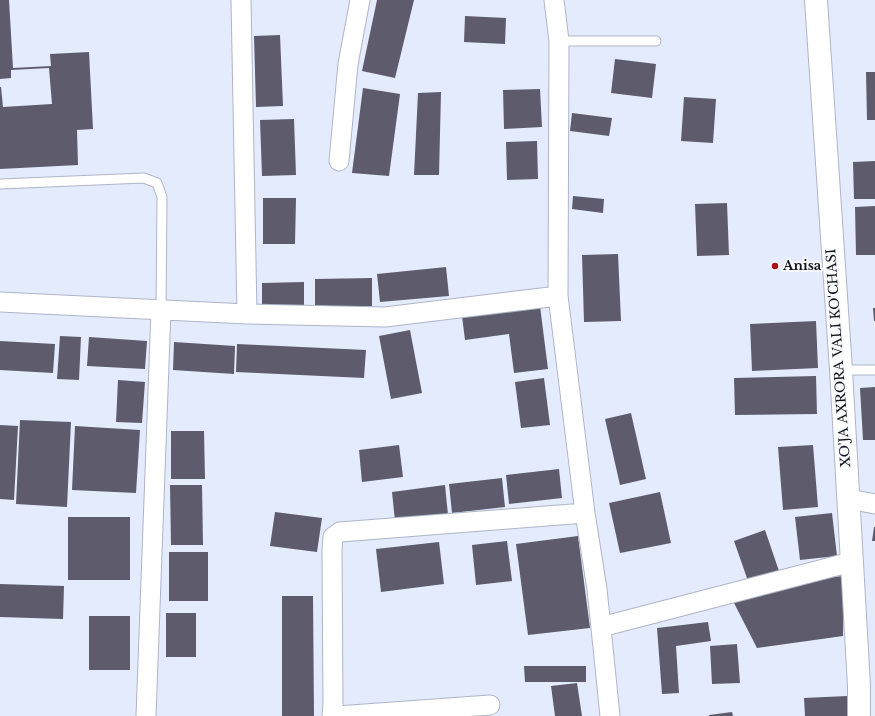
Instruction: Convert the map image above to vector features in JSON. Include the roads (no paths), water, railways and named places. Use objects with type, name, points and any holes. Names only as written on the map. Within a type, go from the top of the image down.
[{"type":"street","points":[[241,0],[247,314]]},
{"type":"street","points":[[338,162],[348,64],[360,0]]},
{"type":"street","points":[[554,0],[558,41],[558,296],[601,627],[610,716]]},
{"type":"street","name":"XO'JA AXRORA VALI KO'CHASI","points":[[816,0],[848,500],[859,686],[859,716]]},
{"type":"street","points":[[0,302],[247,314],[385,317],[558,296]]},
{"type":"street","points":[[146,716],[160,310]]},
{"type":"street","points":[[848,500],[875,504]]},
{"type":"street","points":[[332,716],[333,537],[340,532],[585,513]]},
{"type":"street","points":[[601,627],[851,562]]},
{"type":"street","points":[[337,716],[490,705]]},
{"type":"lane","points":[[558,41],[656,42]]},
{"type":"lane","points":[[0,184],[144,178],[157,183],[162,197],[160,310]]},
{"type":"lane","points":[[840,370],[875,370]]},
{"type":"place","name":"Anisa","points":[[775,266]]}]
